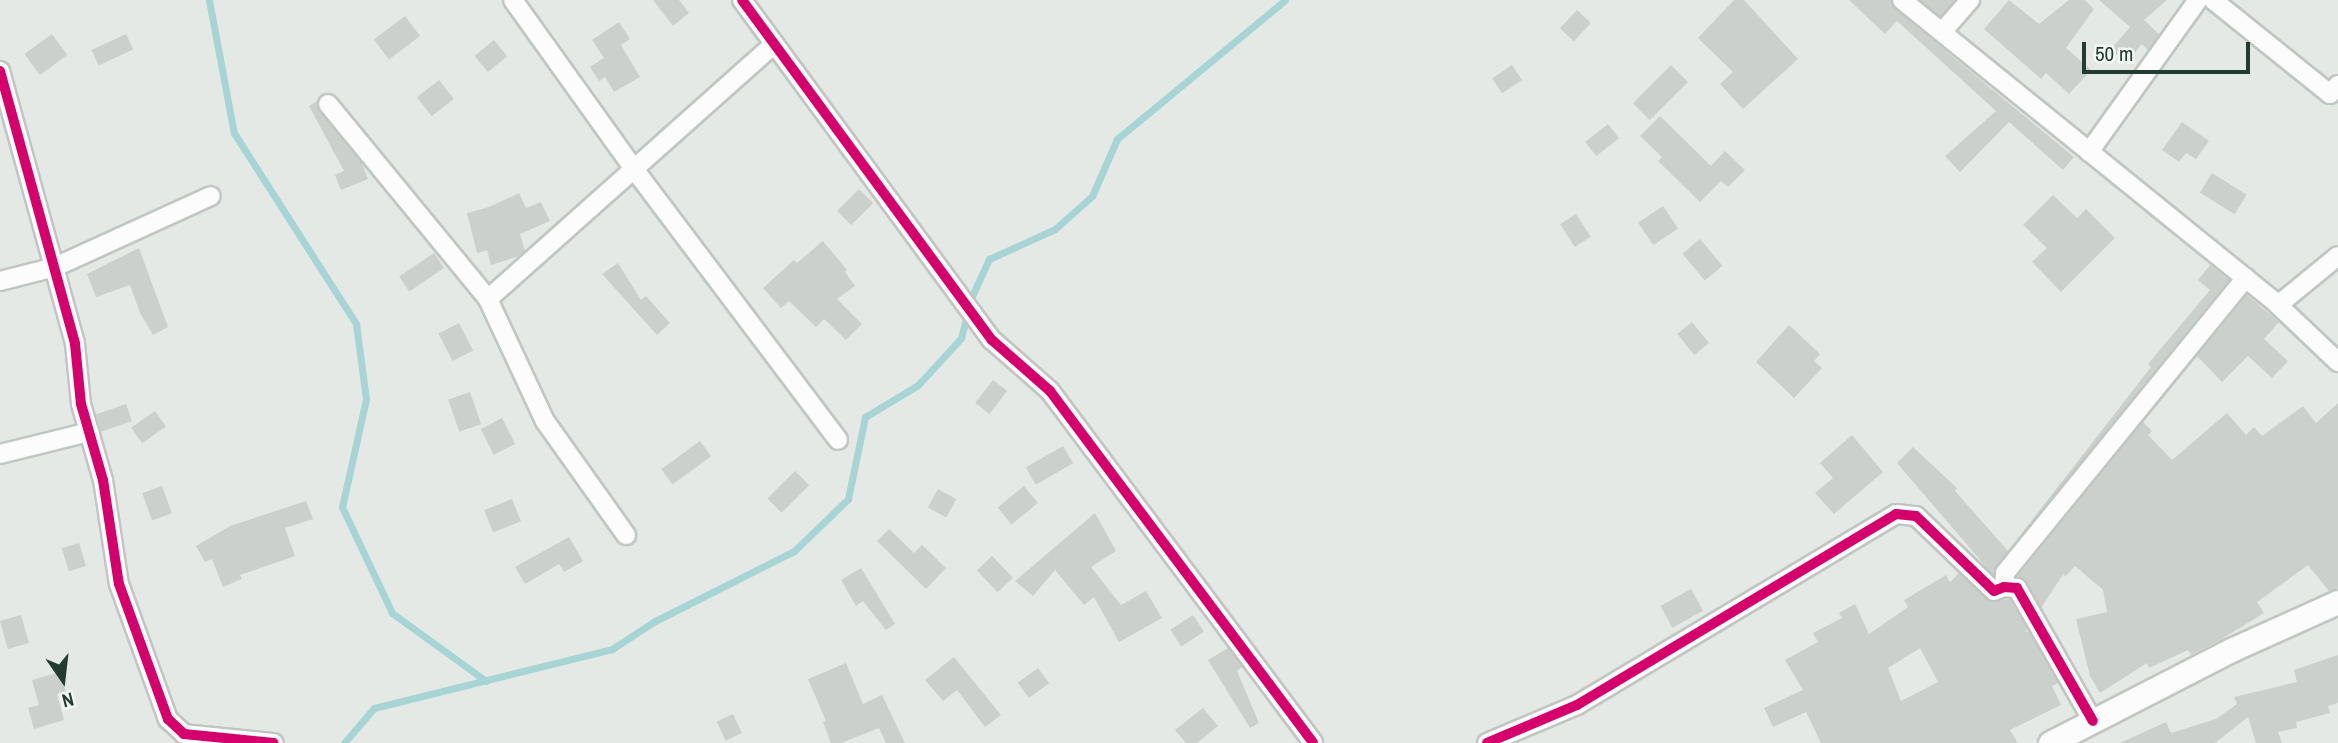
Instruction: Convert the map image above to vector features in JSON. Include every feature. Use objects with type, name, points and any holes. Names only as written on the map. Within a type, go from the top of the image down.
[{"type":"street","points":[[513,0],[634,169],[838,440]]},
{"type":"street","points":[[742,0],[992,340],[1050,391],[1313,743]]},
{"type":"street","points":[[1902,0],[2246,278],[2338,362]]},
{"type":"street","points":[[1942,32],[1970,0]]},
{"type":"street","points":[[2090,152],[2198,0]]},
{"type":"street","points":[[2213,0],[2330,94],[2338,85]]},
{"type":"street","points":[[488,299],[774,44]]},
{"type":"street","points":[[0,71],[75,344],[81,404],[103,480],[119,584],[168,719],[184,734],[274,743]]},
{"type":"street","points":[[328,104],[488,299],[545,421],[626,535]]},
{"type":"street","points":[[0,281],[55,267],[211,196]]},
{"type":"street","points":[[2278,305],[2338,257]]},
{"type":"street","points":[[2004,586],[2005,573],[2246,278]]},
{"type":"street","points":[[0,454],[89,432]]},
{"type":"street","points":[[1487,743],[1577,705],[1896,514],[1916,516],[1994,591],[2004,586],[2017,588],[2093,721]]},
{"type":"street","points":[[2050,743],[2231,650],[2338,602]]},
{"type":"building","points":[[653,0],[679,0],[689,13],[673,26]]},
{"type":"building","points":[[1734,0],[1744,0],[1798,59],[1743,109],[1720,84],[1733,72],[1698,38]]},
{"type":"building","points":[[1849,0],[1891,0],[1895,9],[2074,157],[2063,170],[2009,122],[1960,172],[1945,156],[1996,111],[1897,21],[1885,34]]},
{"type":"building","points":[[1920,0],[1955,0],[1940,17]]},
{"type":"building","points":[[2009,0],[2039,24],[2069,0],[2085,0],[2094,9],[2066,48],[2091,70],[2069,94],[2046,73],[2041,79],[1984,29]]},
{"type":"building","points":[[2099,0],[2167,0],[2144,20],[2159,34],[2148,50],[2142,44],[2126,63],[2111,49],[2130,27]]},
{"type":"building","points":[[1577,10],[1591,23],[1574,41],[1560,28]]},
{"type":"building","points":[[405,16],[420,36],[389,59],[374,39]]},
{"type":"building","points":[[619,22],[630,39],[621,45],[640,77],[614,92],[605,77],[599,81],[590,67],[604,58],[592,40]]},
{"type":"building","points":[[52,34],[67,55],[40,75],[24,54]]},
{"type":"building","points":[[126,34],[133,49],[99,65],[92,50]]},
{"type":"building","points":[[494,40],[507,56],[488,72],[475,56]]},
{"type":"building","points":[[1512,65],[1522,80],[1502,93],[1492,78]]},
{"type":"building","points":[[1671,65],[1688,82],[1650,120],[1633,103]]},
{"type":"building","points":[[439,80],[454,99],[432,116],[417,97]]},
{"type":"building","points":[[317,101],[319,111],[362,164],[368,179],[341,190],[335,175],[344,171],[309,106]]},
{"type":"building","points":[[1660,116],[1711,166],[1725,151],[1745,170],[1728,187],[1721,181],[1700,202],[1658,161],[1662,157],[1640,136]]},
{"type":"building","points":[[2182,122],[2209,141],[2196,159],[2186,153],[2179,162],[2162,150]]},
{"type":"building","points":[[1608,124],[1619,138],[1596,156],[1585,142]]},
{"type":"building","points":[[2212,173],[2247,195],[2235,214],[2200,193]]},
{"type":"building","points":[[859,189],[873,203],[851,225],[837,211]]},
{"type":"building","points":[[519,193],[526,208],[541,202],[550,221],[520,234],[525,251],[519,256],[491,265],[487,250],[477,253],[467,213],[489,207]]},
{"type":"building","points":[[2053,195],[2077,218],[2086,209],[2115,238],[2061,292],[2032,262],[2047,248],[2023,225]]},
{"type":"building","points":[[1663,206],[1678,228],[1653,245],[1638,223]]},
{"type":"building","points":[[1576,214],[1591,237],[1575,247],[1560,224]]},
{"type":"building","points":[[1700,239],[1722,266],[1705,281],[1682,254]]},
{"type":"building","points":[[823,241],[847,270],[845,272],[855,286],[837,299],[862,324],[846,340],[824,319],[816,327],[789,301],[781,308],[763,288],[794,260],[797,263]]},
{"type":"building","points":[[139,248],[168,327],[153,335],[140,313],[130,285],[96,297],[87,274]]},
{"type":"building","points":[[434,253],[444,268],[409,291],[399,276]]},
{"type":"building","points":[[618,263],[641,300],[646,296],[670,323],[657,335],[602,274]]},
{"type":"building","points":[[2210,265],[2229,280],[1996,566],[1993,575],[1897,463],[1913,447],[1957,488],[1955,491],[2008,551],[2151,367],[2148,364],[2210,290],[2198,280]]},
{"type":"building","points":[[2247,295],[2279,322],[2264,339],[2288,361],[2272,378],[2248,356],[2222,382],[2197,356]]},
{"type":"building","points":[[1692,322],[1709,343],[1694,355],[1677,334]]},
{"type":"building","points":[[459,323],[473,351],[453,361],[439,333]]},
{"type":"building","points":[[1789,325],[1820,354],[1814,361],[1822,368],[1794,398],[1756,362]]},
{"type":"building","points":[[993,380],[1007,391],[989,414],[975,403]]},
{"type":"building","points":[[470,392],[481,424],[459,432],[448,399]]},
{"type":"building","points":[[2338,403],[2338,588],[2329,591],[2308,565],[2257,602],[2264,613],[2191,655],[2188,650],[2149,668],[2147,663],[2100,693],[2090,676],[2076,619],[2107,612],[2103,590],[2075,566],[2065,577],[2064,573],[2041,608],[2026,582],[2017,577],[2143,422],[2152,431],[2148,435],[2172,460],[2227,413],[2246,435],[2254,427],[2262,436],[2303,406],[2316,423]]},
{"type":"building","points":[[126,404],[132,421],[102,431],[96,414]]},
{"type":"building","points":[[155,411],[166,427],[142,443],[131,428]]},
{"type":"building","points":[[502,418],[515,444],[494,455],[481,429]]},
{"type":"building","points":[[1852,435],[1883,472],[1834,514],[1815,493],[1833,478],[1820,463]]},
{"type":"building","points":[[700,441],[711,456],[672,485],[661,469]]},
{"type":"building","points":[[1063,446],[1073,463],[1036,485],[1026,468]]},
{"type":"building","points":[[795,471],[809,485],[782,513],[767,499]]},
{"type":"building","points":[[162,486],[172,513],[152,520],[142,493]]},
{"type":"building","points":[[1024,486],[1038,503],[1011,524],[998,507]]},
{"type":"building","points":[[938,489],[956,499],[946,518],[928,507]]},
{"type":"building","points":[[512,499],[521,521],[493,532],[484,510]]},
{"type":"building","points":[[306,501],[313,519],[285,528],[295,556],[240,575],[242,579],[223,587],[212,559],[205,562],[196,546],[230,526]]},
{"type":"building","points":[[1095,513],[1116,551],[1091,567],[1121,605],[1146,591],[1162,618],[1119,642],[1094,597],[1084,605],[1055,570],[1033,596],[1015,581]]},
{"type":"building","points":[[889,529],[914,553],[922,545],[946,568],[926,589],[877,541]]},
{"type":"building","points":[[569,537],[583,561],[564,572],[559,564],[525,584],[515,567]]},
{"type":"building","points":[[79,543],[86,566],[69,571],[62,548]]},
{"type":"building","points":[[992,556],[1013,578],[998,592],[977,571]]},
{"type":"building","points":[[861,568],[895,624],[886,630],[863,601],[856,606],[841,580]]},
{"type":"building","points":[[1959,573],[1991,602],[2010,599],[2027,629],[2025,632],[2029,631],[2058,683],[2052,686],[2061,705],[2010,730],[2018,743],[1821,743],[1806,712],[1773,727],[1764,708],[1803,690],[1785,660],[1818,642],[1813,633],[1842,618],[1839,613],[1855,604],[1869,634],[1908,607],[1904,600],[1946,575],[1950,582]],"holes":[[[1920,648],[1938,682],[1901,701],[1888,668]]]},
{"type":"building","points":[[1691,589],[1703,611],[1673,628],[1660,606]]},
{"type":"building","points":[[21,615],[29,643],[8,649],[0,621]]},
{"type":"building","points":[[1193,615],[1204,632],[1181,646],[1170,630]]},
{"type":"building","points":[[1228,648],[1242,667],[1237,671],[1259,723],[1250,728],[1208,660]]},
{"type":"building","points":[[2338,655],[2338,703],[2328,706],[2330,713],[2296,722],[2297,728],[2278,732],[2282,743],[2256,743],[2248,717],[2215,743],[2120,743],[2166,722],[2171,733],[2216,719],[2237,704],[2234,697],[2297,682],[2294,670]]},
{"type":"building","points":[[954,657],[1001,715],[985,727],[957,690],[943,701],[925,680]]},
{"type":"building","points":[[846,663],[863,704],[882,695],[905,743],[886,743],[879,728],[841,743],[831,743],[823,722],[826,721],[808,679]]},
{"type":"building","points":[[1038,668],[1049,683],[1029,698],[1018,683]]},
{"type":"building","points":[[60,672],[66,692],[57,694],[64,720],[34,729],[28,708],[39,705],[32,680]]},
{"type":"building","points":[[1203,708],[1218,726],[1197,743],[1186,743],[1175,730]]},
{"type":"building","points":[[733,714],[742,733],[726,741],[717,722]]},
{"type":"waterway","points":[[209,0],[234,133],[356,324],[366,399],[342,507],[392,613],[486,681]]},
{"type":"waterway","points":[[344,743],[374,708],[612,649],[655,621],[794,551],[848,499],[865,417],[918,385],[961,338],[972,296],[989,259],[1055,229],[1092,196],[1117,139],[1285,0]]},
{"type":"cycle path","points":[[742,0],[992,340],[1050,391],[1313,743]]},
{"type":"cycle path","points":[[0,71],[75,344],[81,404],[103,480],[119,584],[168,719],[184,734],[274,743]]},
{"type":"cycle path","points":[[1487,743],[1577,705],[1896,514],[1916,516],[1994,591],[2004,587],[2017,588],[2093,721]]}]
